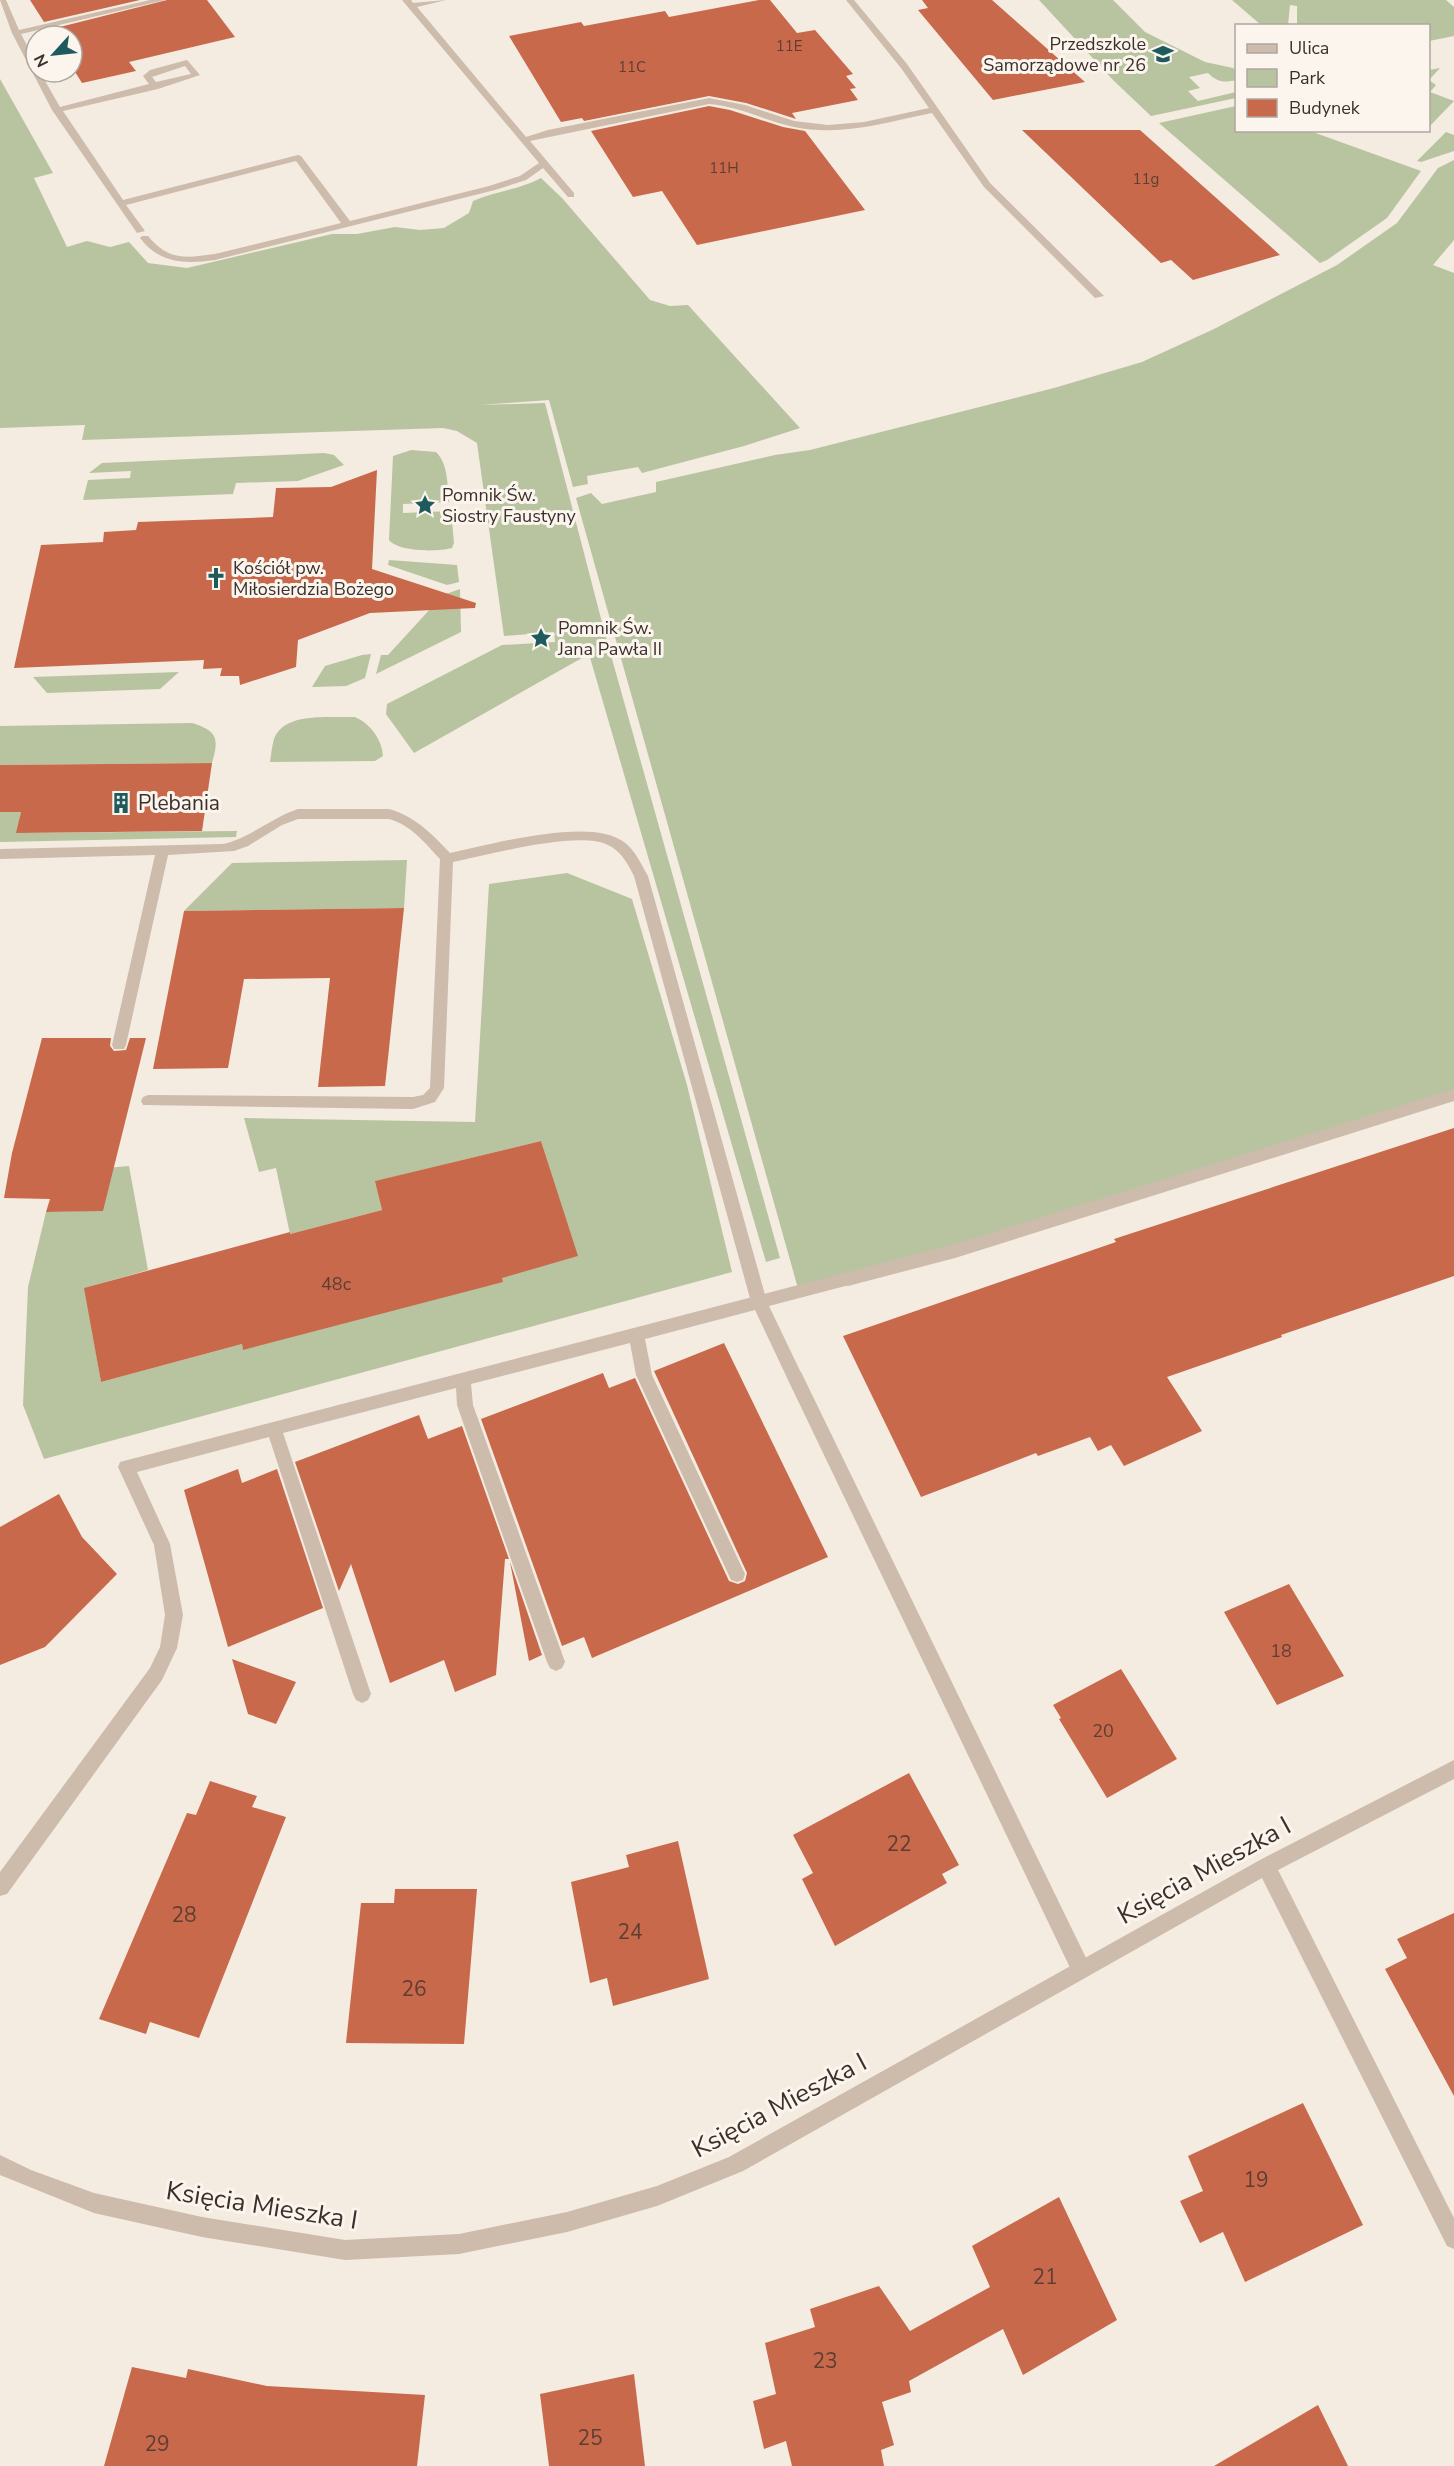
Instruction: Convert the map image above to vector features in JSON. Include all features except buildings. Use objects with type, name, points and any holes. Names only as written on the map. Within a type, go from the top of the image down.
[{"type":"street","points":[[2,0],[24,49]]},
{"type":"street","points":[[16,33],[161,0]]},
{"type":"street","points":[[408,3],[442,0]]},
{"type":"street","points":[[850,0],[884,39],[987,185],[1099,296]]},
{"type":"street","points":[[408,3],[571,195]]},
{"type":"street","points":[[57,110],[155,87],[196,75],[187,63],[153,72],[147,76],[155,87]]},
{"type":"street","points":[[43,84],[57,110],[154,251],[169,258],[187,261],[215,258],[492,188],[523,178],[544,164]]},
{"type":"street","points":[[525,140],[548,133],[709,101],[734,103],[793,124],[836,129],[934,110]]},
{"type":"street","points":[[120,204],[144,194],[305,148]]},
{"type":"street","points":[[144,194],[298,158],[348,225]]},
{"type":"street","points":[[144,194],[148,206],[293,168]]},
{"type":"street","points":[[0,854],[238,847],[273,823],[298,814],[389,814],[402,816],[418,827],[447,858],[437,1088],[433,1097],[413,1103],[148,1101]]},
{"type":"street","points":[[447,858],[560,837],[586,836],[607,838],[623,848],[633,861],[644,887],[759,1302],[1082,1969]]},
{"type":"street","points":[[119,1046],[163,850]]},
{"type":"street","points":[[0,1887],[156,1674],[168,1648],[174,1615],[162,1544],[126,1467],[954,1251],[1454,1095]]},
{"type":"street","points":[[636,1334],[644,1375],[737,1574]]},
{"type":"street","points":[[464,1379],[465,1405],[556,1662]]},
{"type":"street","points":[[274,1429],[362,1694]]},
{"type":"street","name":"Księcia Mieszka I","points":[[0,2165],[27,2178],[94,2203],[202,2227],[345,2250],[459,2244],[567,2222],[657,2196],[736,2164],[1266,1866],[1454,1769]]},
{"type":"street","points":[[1266,1866],[1454,2239]]},
{"type":"green space","points":[[1039,0],[1113,0],[1145,32],[1205,62],[1235,70],[1235,80],[1221,81],[1208,73],[1189,77],[1200,88],[1188,91],[1198,101],[1235,92],[1235,98],[1151,116],[1114,81]]},
{"type":"green space","points":[[1232,0],[1446,0],[1454,7],[1454,36],[1430,41],[1430,24],[1297,24],[1297,6],[1290,5],[1288,24],[1260,24]]},
{"type":"green space","points":[[1440,68],[1430,79],[1430,70]]},
{"type":"green space","points":[[0,79],[53,173],[34,178],[67,247],[87,241],[110,247],[129,242],[148,263],[187,268],[332,234],[357,234],[395,227],[420,230],[444,228],[469,213],[473,201],[541,178],[562,198],[650,300],[670,306],[688,305],[800,428],[744,446],[642,473],[638,467],[587,476],[588,484],[573,487],[549,400],[480,405],[545,403],[605,634],[780,1258],[766,1262],[589,654],[414,753],[386,714],[387,704],[502,645],[555,642],[554,632],[504,636],[477,443],[457,431],[443,428],[82,440],[85,425],[0,428]]},
{"type":"green space","points":[[1430,81],[1436,85],[1430,92]]},
{"type":"green space","points":[[1430,92],[1454,101],[1430,126]]},
{"type":"green space","points":[[1235,106],[1235,132],[1313,132],[1421,171],[1387,218],[1320,263],[1159,123]]},
{"type":"green space","points":[[1446,132],[1454,135],[1454,151],[1421,162],[1417,161]]},
{"type":"green space","points":[[1454,160],[1454,240],[1433,265],[1454,273],[1454,1095],[799,1292],[576,498],[591,493],[602,504],[656,492],[656,482],[775,455],[810,450],[1054,388],[1142,362],[1214,329],[1337,265],[1397,223],[1438,168]]},
{"type":"green space","points":[[411,450],[436,452],[440,457],[447,476],[449,502],[403,504],[403,513],[451,511],[454,543],[452,548],[409,549],[389,540],[393,456]]},
{"type":"green space","points":[[324,453],[334,455],[344,465],[298,481],[236,483],[233,494],[83,500],[88,480],[130,478],[131,471],[89,473],[102,463]]},
{"type":"green space","points":[[389,560],[457,565],[459,582],[447,585],[388,565]]},
{"type":"green space","points":[[460,589],[461,632],[376,674],[381,655],[388,655],[443,595]]},
{"type":"green space","points":[[371,654],[365,678],[346,686],[312,687],[325,666]]},
{"type":"green space","points":[[179,672],[160,689],[47,693],[33,677]]},
{"type":"green space","points":[[355,717],[371,728],[378,738],[383,756],[375,761],[270,762],[274,739],[279,730],[288,724],[309,718]]},
{"type":"green space","points":[[192,723],[207,729],[214,737],[216,742],[212,763],[0,765],[0,726]]},
{"type":"green space","points":[[0,812],[21,812],[17,833],[237,831],[236,837],[0,842]]},
{"type":"green space","points":[[407,860],[404,908],[184,911],[232,863]]},
{"type":"green space","points":[[567,873],[632,899],[687,1085],[732,1272],[44,1459],[23,1405],[28,1287],[46,1212],[85,1211],[94,1169],[129,1166],[148,1270],[85,1288],[101,1382],[242,1344],[243,1349],[577,1256],[541,1141],[376,1181],[382,1210],[290,1234],[276,1168],[259,1172],[244,1118],[475,1122],[489,884]]},
{"type":"place","name":"Przedszkole Samorządowe nr 26","points":[[1163,54]]},
{"type":"place","name":"Pomnik Św. Siostry Faustyny","points":[[425,505]]},
{"type":"place","name":"Kościół pw. Miłosierdzia Bożego","points":[[216,578]]},
{"type":"place","name":"Pomnik Św. Jana Pawła II","points":[[541,638]]},
{"type":"place","name":"Plebania","points":[[121,803]]}]
